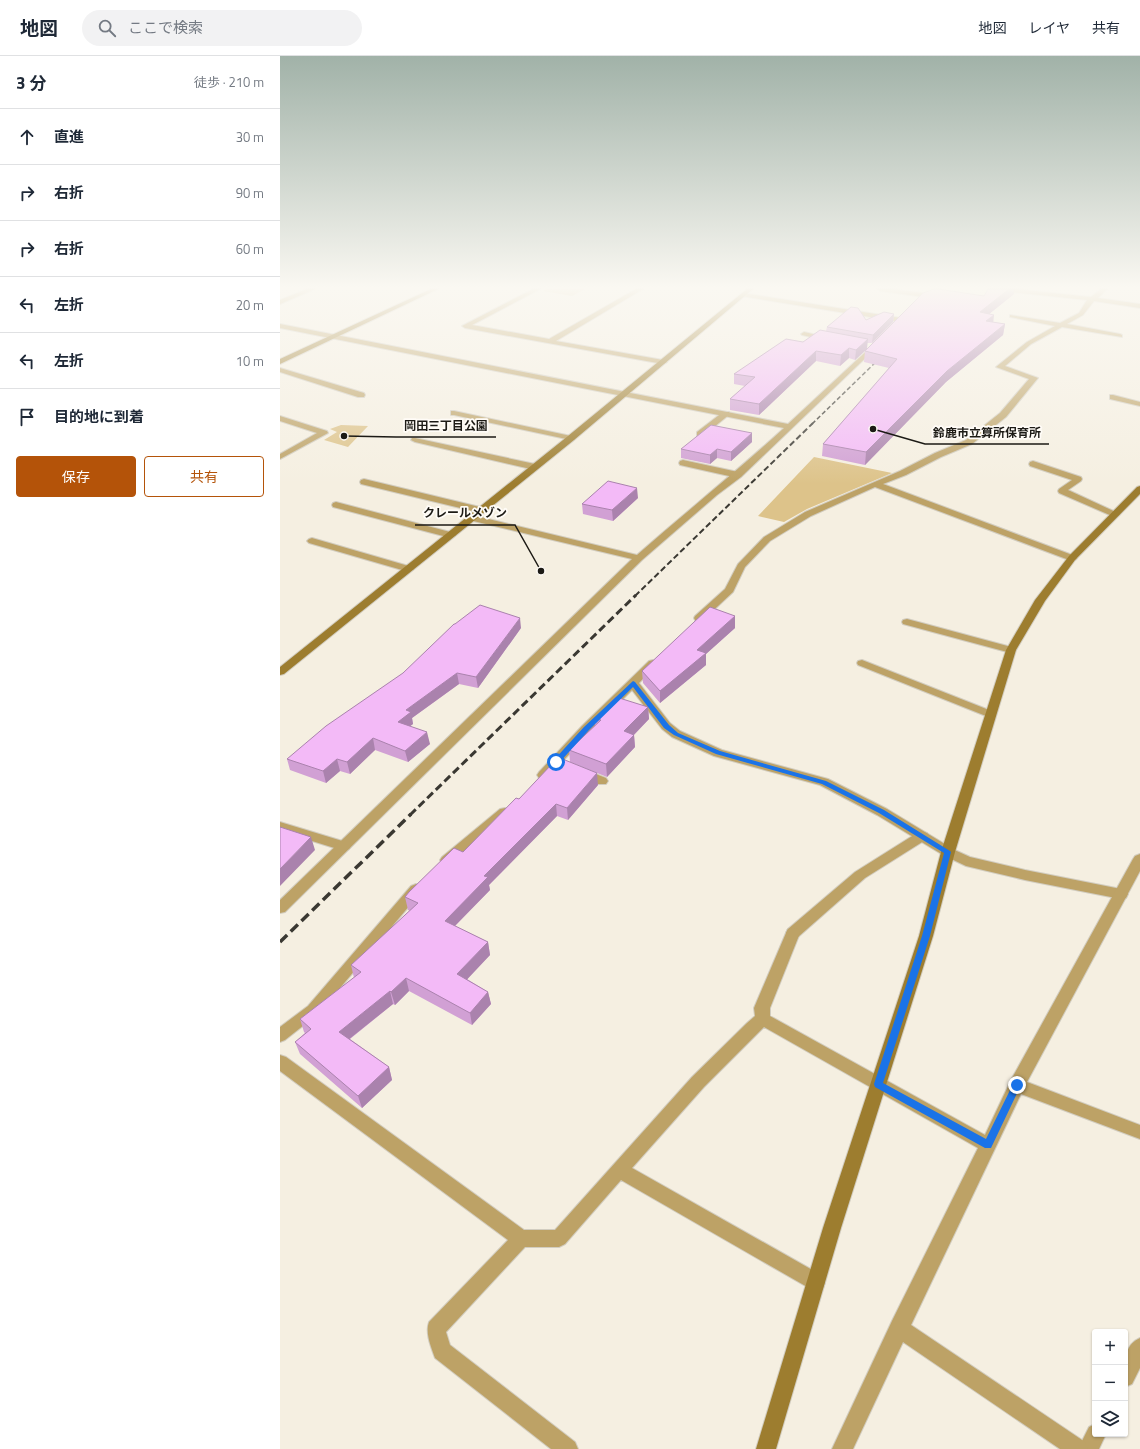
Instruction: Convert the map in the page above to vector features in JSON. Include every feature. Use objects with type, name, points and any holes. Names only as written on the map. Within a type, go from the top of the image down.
[{"type":"street","points":[[280,362],[297,354]]},
{"type":"street","points":[[422,354],[790,427]]},
{"type":"street","points":[[617,354],[663,362]]},
{"type":"street","points":[[280,672],[571,438],[673,354]]},
{"type":"street","points":[[280,908],[639,558],[714,493],[738,475],[867,354]]},
{"type":"street","points":[[692,625],[729,590],[741,566],[767,539],[808,514],[903,473],[938,455],[969,442],[1003,416],[1034,378],[1000,367],[1016,354]]},
{"type":"street","points":[[280,370],[361,395]]},
{"type":"street","points":[[1113,397],[1140,404]]},
{"type":"street","points":[[454,413],[571,438]]},
{"type":"street","points":[[693,440],[726,414]]},
{"type":"street","points":[[280,418],[324,433],[280,457]]},
{"type":"street","points":[[415,440],[535,467]]},
{"type":"street","points":[[683,463],[738,475]]},
{"type":"street","points":[[1033,464],[1078,479],[1062,491],[1115,514]]},
{"type":"street","points":[[364,482],[481,510]]},
{"type":"street","points":[[875,484],[1072,558]]},
{"type":"street","points":[[766,1449],[816,1282],[926,936],[948,852],[1011,650],[1040,600],[1072,558],[1140,489]]},
{"type":"street","points":[[336,505],[451,535]]},
{"type":"street","points":[[472,518],[639,558]]},
{"type":"street","points":[[312,541],[409,569]]},
{"type":"street","points":[[908,622],[1011,650]]},
{"type":"street","points":[[535,783],[586,729],[660,656]]},
{"type":"street","points":[[862,663],[990,714]]},
{"type":"street","points":[[633,683],[666,726],[676,734],[718,753],[824,782],[882,812],[948,852],[973,863],[1121,894]]},
{"type":"street","points":[[556,762],[602,781]]},
{"type":"street","points":[[438,868],[514,804]]},
{"type":"street","points":[[280,826],[344,846]]},
{"type":"street","points":[[763,1019],[762,1008],[793,933],[860,875],[922,836]]},
{"type":"street","points":[[842,1449],[1017,1085],[1140,859]]},
{"type":"street","points":[[280,1036],[313,1010],[426,877]]},
{"type":"street","points":[[763,1019],[988,1145]]},
{"type":"street","points":[[280,1062],[521,1239],[559,1238],[698,1082],[763,1019]]},
{"type":"street","points":[[1017,1085],[1140,1132]]},
{"type":"street","points":[[619,1170],[816,1282]]},
{"type":"street","points":[[521,1239],[436,1329],[442,1351],[568,1449]]},
{"type":"street","points":[[899,1328],[1078,1449]]},
{"type":"street","points":[[1128,1372],[1140,1348]]},
{"type":"street","points":[[1088,1449],[1094,1437]]},
{"type":"shaded area","points":[[341,425],[368,426],[348,447],[324,440],[337,432],[330,429]]},
{"type":"shaded area","points":[[814,457],[892,473],[807,509],[784,522],[758,516]]},
{"type":"building","points":[[764,354],[813,354],[759,404],[730,399],[755,377],[734,374]]},
{"type":"building","points":[[877,354],[968,354],[947,371],[866,452],[823,444],[897,359]]},
{"type":"building","points":[[711,425],[752,433],[731,452],[717,449],[710,455],[681,449]]},
{"type":"building","points":[[608,481],[637,488],[612,510],[582,504]]},
{"type":"building","points":[[480,605],[520,618],[476,677],[457,673],[406,710],[411,712],[398,722],[427,732],[405,751],[373,738],[347,762],[337,759],[323,771],[287,759],[326,726],[403,673],[454,624]]},
{"type":"building","points":[[710,607],[735,616],[697,650],[706,653],[660,691],[642,671]]},
{"type":"building","points":[[616,697],[648,707],[624,731],[634,735],[606,764],[569,750],[601,720],[594,719]]},
{"type":"building","points":[[560,758],[597,773],[567,808],[556,804],[484,876],[488,877],[445,921],[488,942],[457,974],[488,992],[470,1013],[406,978],[391,992],[390,991],[339,1032],[389,1067],[358,1096],[295,1042],[311,1029],[300,1019],[361,972],[351,965],[418,903],[405,897],[409,892],[454,848],[463,852],[516,798],[519,799],[551,765],[552,766]]},
{"type":"building","points":[[280,827],[311,837],[280,869]]},
{"type":"railway","points":[[812,424],[881,357]]},
{"type":"railway","points":[[635,596],[813,423]]},
{"type":"railway","points":[[410,815],[636,595]]},
{"type":"railway","points":[[280,942],[411,814]]},
{"type":"place","name":"鈴鹿市立算所保育所","points":[[873,429]]},
{"type":"place","name":"岡田三丁目公園","points":[[344,436]]},
{"type":"place","name":"クレールメゾン","points":[[541,571]]},
{"type":"route","points":[[556,762],[586,729],[633,683],[666,726],[676,734],[718,753],[824,782],[882,812],[948,852],[926,936],[878,1084],[988,1145],[1017,1085]]}]
